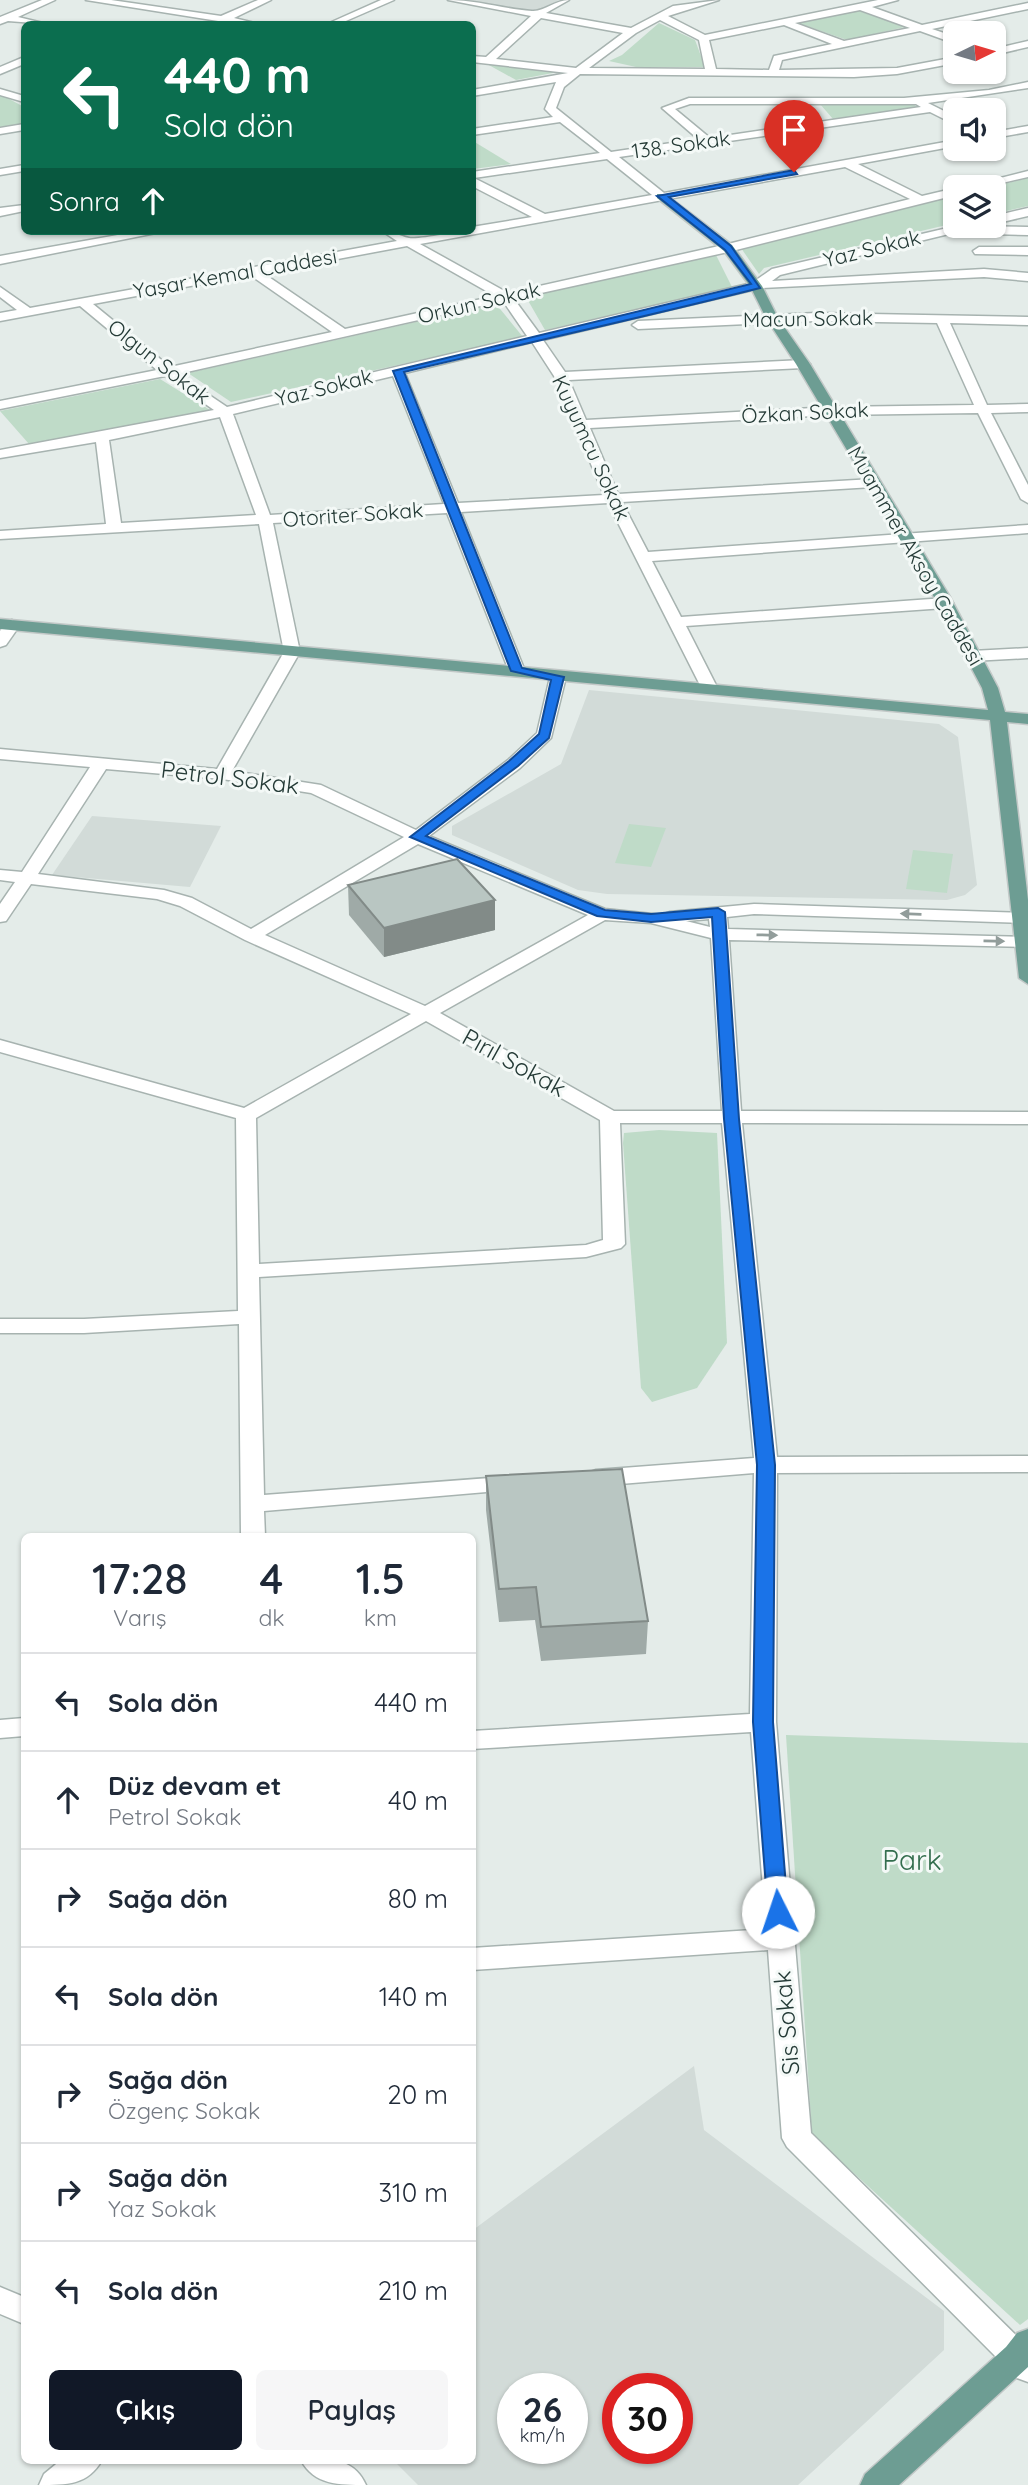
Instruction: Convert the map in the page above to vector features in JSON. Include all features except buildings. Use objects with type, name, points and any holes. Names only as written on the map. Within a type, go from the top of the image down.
[{"type":"main road","name":"Muammer Aksoy Caddesi","points":[[662,196],[728,248],[756,286],[772,318],[832,411],[945,603],[990,688],[998,718],[1024,918],[1028,978]]},
{"type":"main road","points":[[6,625],[517,671],[558,677],[709,687],[1028,719]]},
{"type":"main road","points":[[876,2485],[1024,2356]]},
{"type":"street","points":[[3,20],[50,0]]},
{"type":"street","points":[[91,0],[213,21]]},
{"type":"street","points":[[147,8],[165,0]]},
{"type":"street","points":[[220,21],[266,0]]},
{"type":"street","points":[[339,21],[389,0]]},
{"type":"street","points":[[453,0],[632,31]]},
{"type":"street","points":[[489,60],[543,11],[565,0]]},
{"type":"street","points":[[666,0],[682,6]]},
{"type":"street","points":[[540,103],[559,85],[632,31],[682,6],[714,0]]},
{"type":"street","points":[[845,0],[943,36]]},
{"type":"street","points":[[659,16],[704,38],[893,0]]},
{"type":"street","points":[[773,73],[778,58],[1028,6]]},
{"type":"street","points":[[3,20],[21,22]]},
{"type":"street","points":[[786,22],[844,45]]},
{"type":"street","points":[[704,38],[711,72]]},
{"type":"street","points":[[1006,49],[1028,44]]},
{"type":"street","points":[[0,55],[21,58]]},
{"type":"street","points":[[0,71],[21,60]]},
{"type":"street","points":[[476,60],[575,74]]},
{"type":"street","points":[[476,62],[540,103],[662,196]]},
{"type":"street","points":[[478,92],[575,74],[865,73],[943,62]]},
{"type":"street","points":[[749,72],[747,87],[758,102]]},
{"type":"street","points":[[707,141],[667,108],[688,101],[913,99],[1000,92],[1028,86]]},
{"type":"street","points":[[0,92],[21,98]]},
{"type":"street","points":[[913,99],[943,114]]},
{"type":"street","points":[[812,101],[830,124]]},
{"type":"street","name":"138. Sokak","points":[[476,174],[932,109]]},
{"type":"street","points":[[476,131],[562,119]]},
{"type":"street","points":[[0,131],[21,128]]},
{"type":"street","points":[[1006,133],[1028,129]]},
{"type":"street","name":"Yaşar Kemal Caddesi","points":[[476,230],[943,145]]},
{"type":"street","points":[[847,163],[919,199]]},
{"type":"street","points":[[0,172],[21,168]]},
{"type":"street","points":[[1006,179],[1028,174]]},
{"type":"street","points":[[476,183],[543,218]]},
{"type":"street","name":"Orkun Sokak","points":[[0,405],[167,372],[728,248],[943,194]]},
{"type":"street","points":[[0,212],[21,208]]},
{"type":"street","points":[[1006,217],[1028,212]]},
{"type":"street","name":"Yaz Sokak","points":[[1006,230],[1028,231]]},
{"type":"street","name":"Yaz Sokak","points":[[0,454],[225,412],[534,338],[588,328],[756,286],[776,272],[943,232]]},
{"type":"street","points":[[0,260],[120,235]]},
{"type":"street","name":"Kuyumcu Sokak","points":[[396,235],[506,297],[561,376],[613,499],[709,687]]},
{"type":"street","name":"Yaşar Kemal Caddesi","points":[[0,317],[449,235]]},
{"type":"street","points":[[972,238],[979,251],[984,273]]},
{"type":"street","points":[[979,251],[1028,251]]},
{"type":"street","points":[[252,271],[342,333]]},
{"type":"street","points":[[756,286],[984,273],[1028,277]]},
{"type":"street","points":[[0,290],[28,312]]},
{"type":"street","name":"Olgun Sokak","points":[[83,302],[167,372],[225,412],[265,520],[292,652]]},
{"type":"street","name":"Macun Sokak","points":[[588,328],[772,318],[1028,321]]},
{"type":"street","points":[[942,319],[982,408],[1028,499]]},
{"type":"street","points":[[561,376],[803,364]]},
{"type":"street","points":[[398,371],[517,671]]},
{"type":"street","name":"Özkan Sokak","points":[[583,424],[832,411],[1028,408]]},
{"type":"street","points":[[102,437],[114,529]]},
{"type":"street","name":"Otoriter Sokak","points":[[0,535],[873,483]]},
{"type":"street","points":[[643,556],[1028,530]]},
{"type":"street","points":[[676,622],[945,603]]},
{"type":"street","points":[[0,642],[6,625]]},
{"type":"street","points":[[222,774],[292,652]]},
{"type":"street","points":[[972,656],[1028,653]]},
{"type":"street","points":[[251,936],[417,837],[513,764],[545,735],[558,677]]},
{"type":"street","name":"Petrol Sokak","points":[[0,754],[222,774],[314,789],[417,837],[602,914],[718,923]]},
{"type":"street","points":[[0,917],[65,822],[100,764]]},
{"type":"street","name":"Pırıl Sokak","points":[[0,876],[158,894],[186,902],[251,936],[425,1013],[610,1117],[1028,1118]]},
{"type":"street","points":[[718,923],[754,909],[1024,918]]},
{"type":"street","points":[[0,1046],[246,1115],[602,914]]},
{"type":"street","points":[[718,923],[1025,942]]},
{"type":"street","name":"Sis Sokak","points":[[718,923],[732,1119],[766,1465],[763,1722],[797,2138],[1024,2356]]},
{"type":"street","points":[[246,1115],[253,1533]]},
{"type":"street","points":[[248,1271],[586,1251],[614,1244],[610,1117]]},
{"type":"street","points":[[0,1326],[84,1326],[249,1317]]},
{"type":"street","points":[[576,1480],[766,1465],[1028,1464]]},
{"type":"street","points":[[252,1504],[535,1483]]},
{"type":"street","points":[[476,1740],[763,1722]]},
{"type":"street","points":[[0,1729],[21,1727]]},
{"type":"street","points":[[476,1959],[780,1939]]},
{"type":"street","points":[[0,2300],[21,2310]]},
{"type":"street","points":[[55,2485],[81,2464]]},
{"type":"street","points":[[322,2464],[349,2485]]},
{"type":"shaded area","points":[[467,0],[559,0],[537,13],[530,13]]},
{"type":"shaded area","points":[[589,690],[939,724],[958,737],[977,885],[965,895],[947,900],[607,894],[578,890],[452,835],[452,826],[561,764]]},
{"type":"shaded area","points":[[92,816],[221,826],[190,887],[52,875]]},
{"type":"shaded area","points":[[694,2066],[704,2130],[944,2311],[944,2350],[798,2485],[418,2485],[397,2464],[476,2464],[476,2228]]},
{"type":"green space","points":[[856,10],[905,27],[847,40],[798,23]]},
{"type":"green space","points":[[659,23],[695,40],[705,67],[636,67],[609,61],[622,55]]},
{"type":"green space","points":[[487,64],[552,70],[558,72],[516,80]]},
{"type":"green space","points":[[0,94],[21,105],[21,124],[0,127]]},
{"type":"green space","points":[[907,101],[918,107],[833,119],[820,104]]},
{"type":"green space","points":[[476,143],[511,164],[476,169]]},
{"type":"green space","points":[[1028,178],[1028,206],[1006,211],[1006,183]]},
{"type":"green space","points":[[943,199],[943,226],[764,268],[759,274],[741,248]]},
{"type":"green space","points":[[716,255],[732,287],[545,330],[526,297]]},
{"type":"green space","points":[[496,304],[523,337],[231,402],[188,373]]},
{"type":"green space","points":[[160,379],[210,410],[29,444],[0,411]]},
{"type":"green space","points":[[629,824],[666,828],[651,867],[615,863]]},
{"type":"green space","points":[[913,850],[953,854],[947,893],[906,889]]},
{"type":"green space","points":[[659,1130],[717,1133],[727,1343],[697,1388],[652,1402],[641,1388],[623,1143],[624,1133]]},
{"type":"green space","name":"Park","points":[[786,1735],[1028,1743],[1028,2319],[1020,2325],[812,2135]]},
{"type":"route","points":[[778,1912],[763,1722],[766,1465],[732,1119],[718,912],[651,918],[602,914],[417,837],[513,764],[545,735],[558,677],[517,671],[398,371],[756,286],[728,248],[662,196],[794,172]]}]
